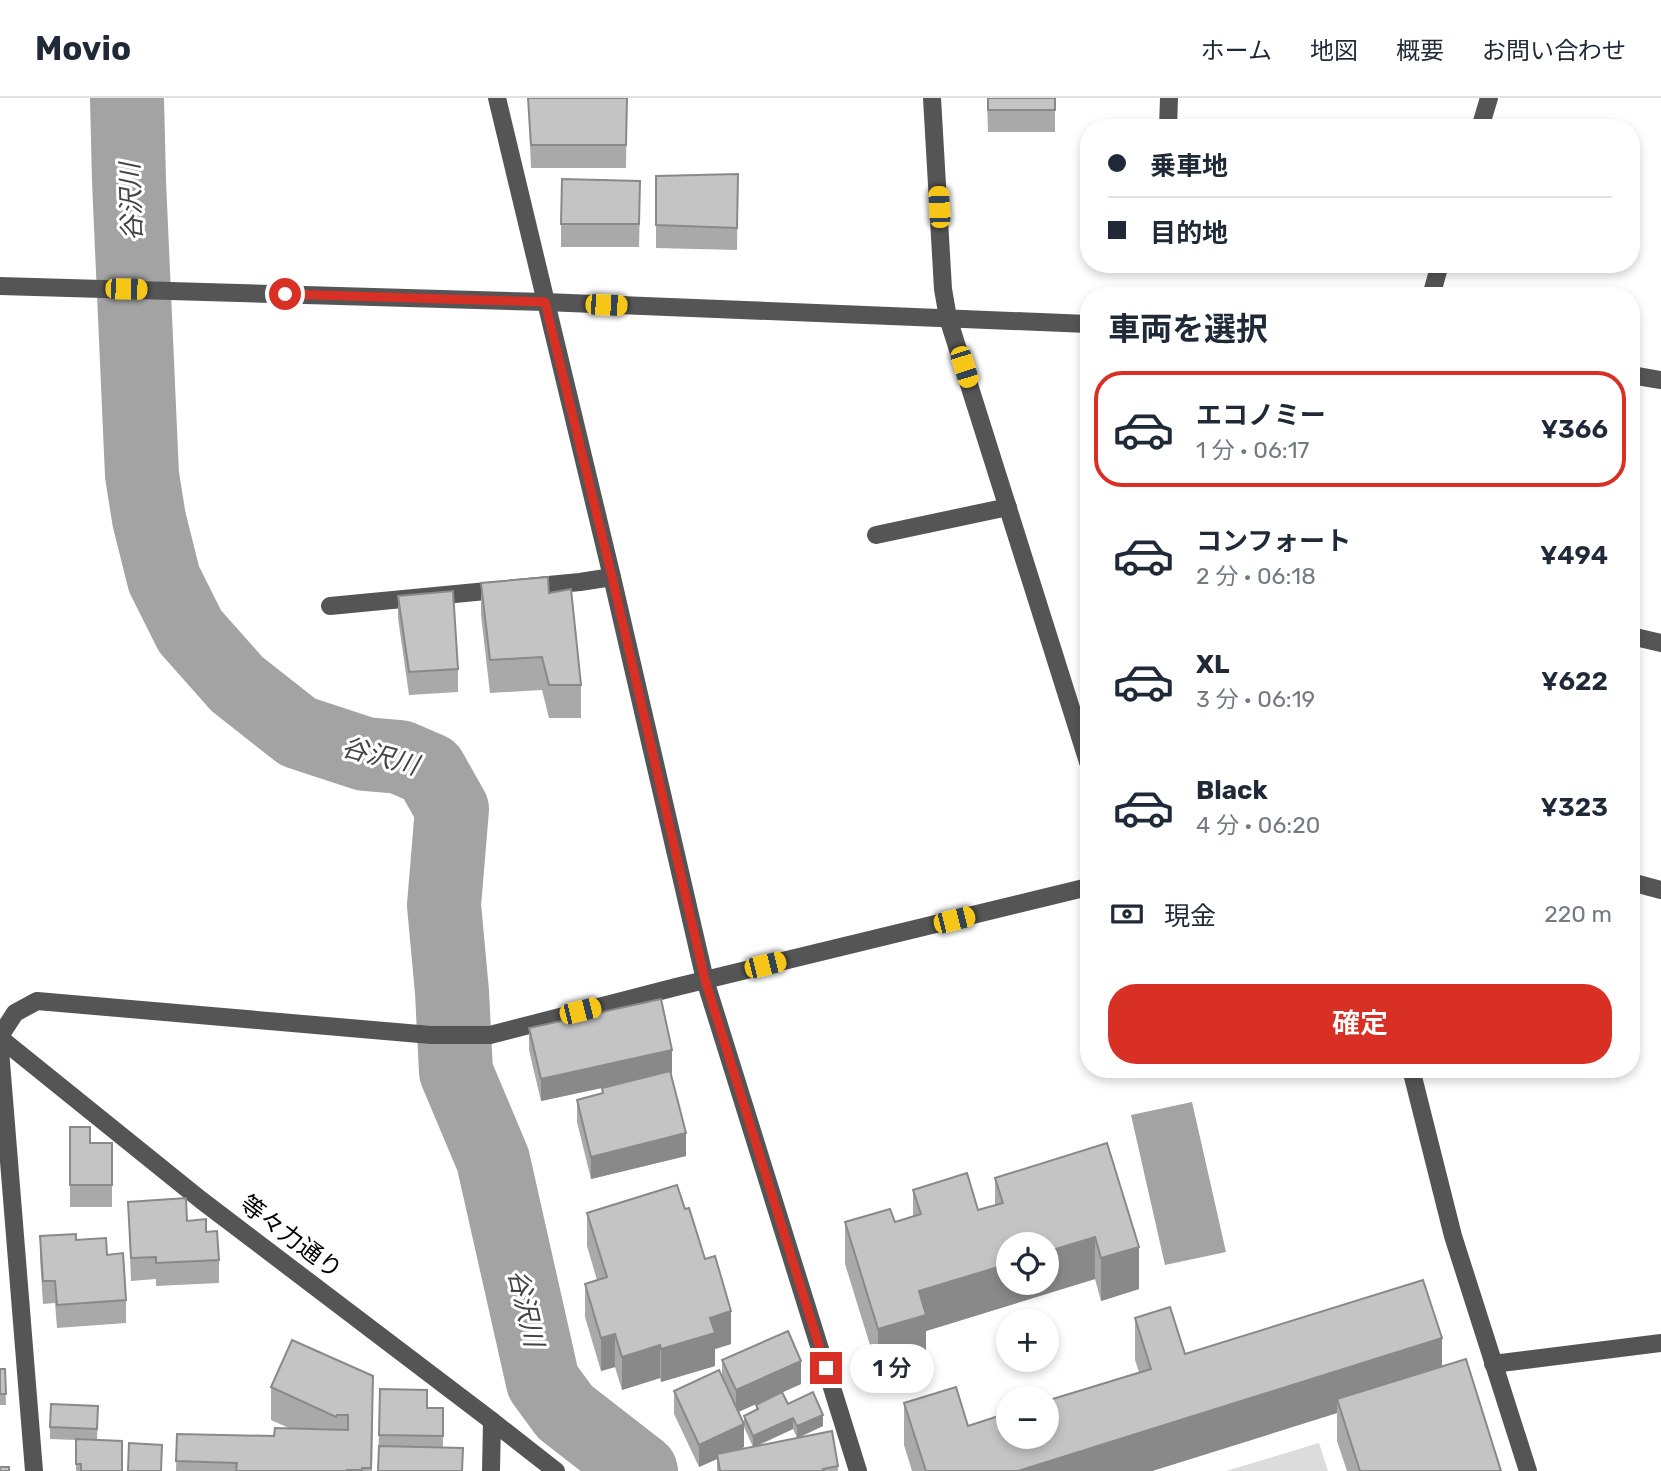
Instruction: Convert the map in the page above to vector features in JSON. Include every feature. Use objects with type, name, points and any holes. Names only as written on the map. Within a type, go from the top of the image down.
[{"type":"street","points":[[497,98],[705,980],[858,1471]]},
{"type":"street","points":[[932,98],[943,289],[948,318],[1080,736]]},
{"type":"street","points":[[1168,119],[1169,98]]},
{"type":"street","points":[[1483,119],[1489,98]]},
{"type":"street","points":[[0,286],[545,302],[1080,324]]},
{"type":"street","points":[[1640,376],[1661,380]]},
{"type":"street","points":[[876,534],[1008,507]]},
{"type":"street","points":[[330,606],[612,577]]},
{"type":"street","points":[[1640,638],[1661,643]]},
{"type":"street","points":[[1640,884],[1661,890]]},
{"type":"street","points":[[0,1037],[15,1013],[37,1001],[431,1035],[490,1035],[1080,889]]},
{"type":"street","name":"等々力通り","points":[[0,1037],[201,1200],[556,1471]]},
{"type":"street","points":[[0,1050],[34,1471]]},
{"type":"street","points":[[1413,1078],[1453,1236],[1528,1471]]},
{"type":"street","points":[[1493,1364],[1661,1343]]},
{"type":"street","points":[[491,1471],[492,1421]]},
{"type":"shaded area","points":[[1192,1102],[1226,1252],[1165,1265],[1131,1115]]},
{"type":"shaded area","points":[[1319,1443],[1328,1471],[1226,1471]]},
{"type":"building","points":[[528,98],[627,98],[626,145],[531,145]]},
{"type":"building","points":[[988,98],[1055,98],[1055,110],[988,110]]},
{"type":"building","points":[[738,174],[737,228],[656,225],[656,176]]},
{"type":"building","points":[[562,179],[640,181],[639,224],[561,224]]},
{"type":"building","points":[[548,577],[549,593],[571,589],[581,685],[549,685],[542,657],[490,660],[481,583]]},
{"type":"building","points":[[453,591],[458,669],[409,672],[398,596]]},
{"type":"building","points":[[661,999],[672,1050],[541,1079],[529,1028]]},
{"type":"building","points":[[670,1071],[686,1133],[591,1157],[577,1100],[603,1093],[602,1088]]},
{"type":"building","points":[[70,1127],[90,1127],[90,1143],[112,1143],[112,1185],[70,1185]]},
{"type":"building","points":[[1107,1143],[1139,1247],[1101,1258],[1095,1237],[1059,1248],[1059,1232],[996,1232],[996,1268],[919,1291],[926,1315],[878,1329],[845,1222],[890,1209],[895,1222],[921,1214],[913,1190],[967,1173],[978,1210],[1003,1203],[995,1178]]},
{"type":"building","points":[[677,1185],[685,1209],[689,1208],[705,1259],[715,1256],[731,1311],[710,1318],[715,1333],[661,1349],[660,1345],[622,1357],[615,1334],[601,1338],[585,1284],[607,1277],[587,1213]]},
{"type":"building","points":[[186,1198],[187,1221],[206,1219],[206,1232],[217,1231],[219,1260],[156,1263],[156,1257],[131,1258],[128,1202]]},
{"type":"building","points":[[76,1234],[76,1240],[106,1238],[107,1255],[123,1253],[126,1300],[57,1305],[55,1281],[43,1281],[40,1236]]},
{"type":"building","points":[[1423,1280],[1442,1338],[1018,1471],[926,1471],[904,1403],[956,1387],[968,1426],[996,1417],[996,1449],[1059,1449],[1059,1397],[1151,1369],[1135,1318],[1170,1307],[1185,1354]]},
{"type":"building","points":[[788,1331],[801,1361],[736,1390],[722,1360]]},
{"type":"building","points":[[292,1340],[373,1376],[371,1468],[347,1471],[236,1471],[237,1463],[176,1461],[177,1434],[274,1436],[275,1428],[348,1430],[348,1415],[336,1417],[271,1387]]},
{"type":"building","points":[[1466,1359],[1501,1471],[1360,1471],[1337,1399]]},
{"type":"building","points":[[0,1369],[5,1369],[6,1394],[0,1394]]},
{"type":"building","points":[[719,1370],[744,1424],[699,1445],[674,1391]]},
{"type":"building","points":[[380,1389],[427,1390],[427,1408],[443,1408],[443,1436],[379,1435]]},
{"type":"building","points":[[782,1392],[788,1404],[813,1392],[823,1415],[797,1426],[793,1418],[753,1436],[744,1416],[758,1409],[756,1405]]},
{"type":"building","points":[[51,1404],[98,1406],[97,1429],[50,1427]]},
{"type":"building","points":[[832,1431],[838,1466],[823,1469],[824,1471],[720,1471],[717,1454]]},
{"type":"building","points":[[76,1439],[122,1441],[122,1471],[81,1471],[81,1464],[76,1464]]},
{"type":"building","points":[[129,1443],[162,1445],[161,1471],[128,1471]]},
{"type":"building","points":[[379,1446],[463,1448],[462,1471],[378,1471]]},
{"type":"building","points":[[0,1467],[9,1467],[9,1471],[0,1471]]},
{"type":"waterway","name":"谷沢川","points":[[127,98],[142,475],[149,519],[164,579],[190,631],[237,684],[298,732],[365,754],[400,757],[430,770],[452,809],[444,905],[456,1072],[493,1160],[543,1382],[565,1412],[641,1471]]},
{"type":"route","points":[[285,294],[545,302],[705,980],[826,1368]]}]
